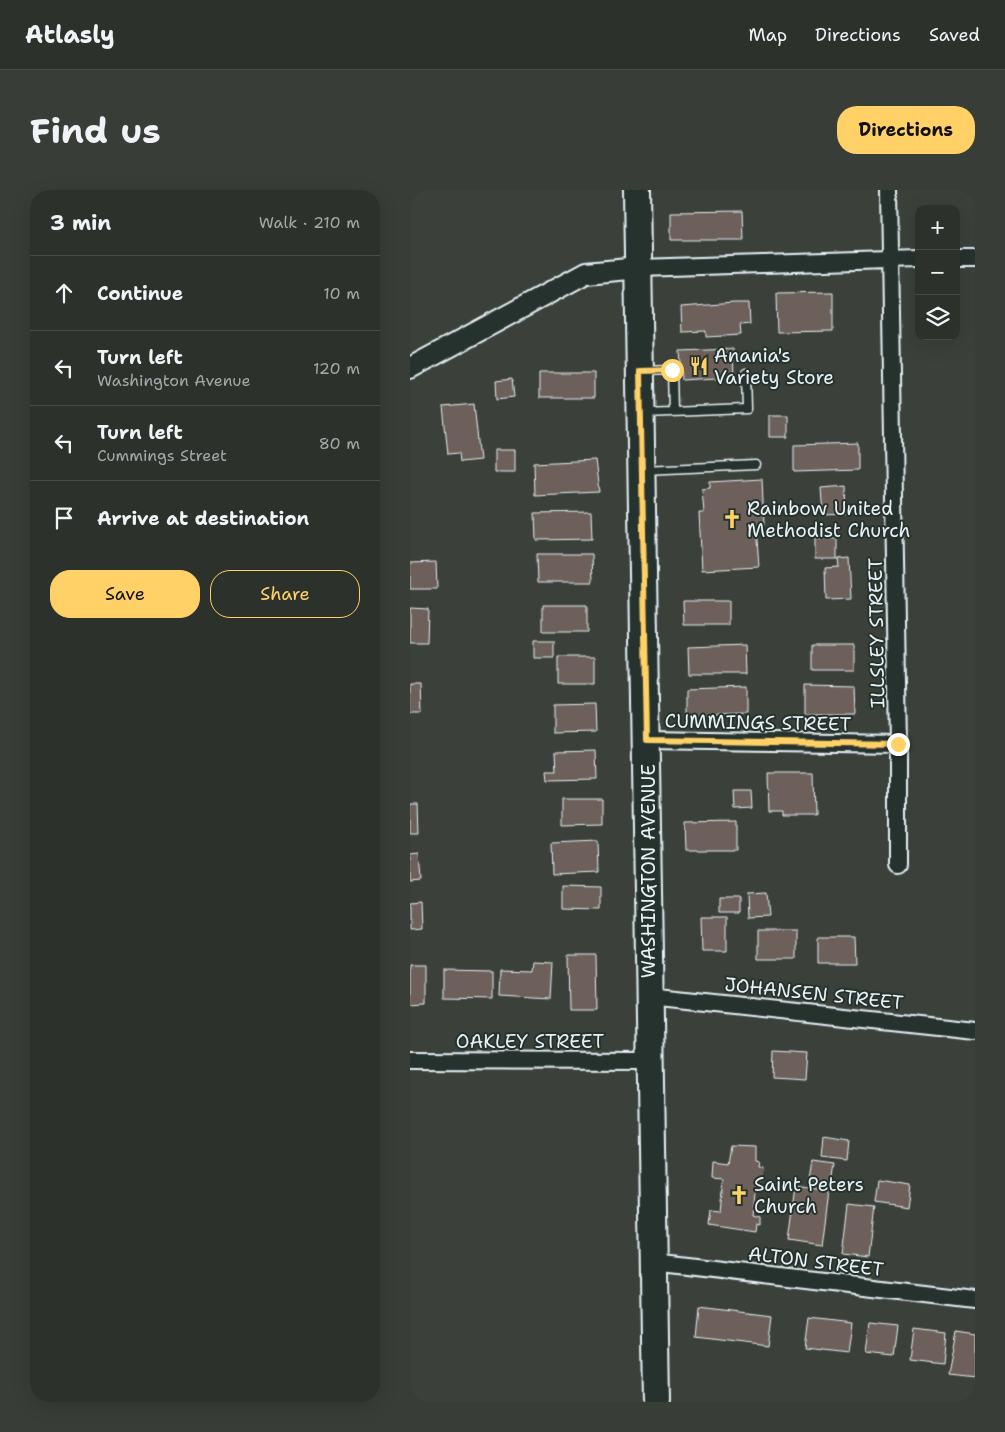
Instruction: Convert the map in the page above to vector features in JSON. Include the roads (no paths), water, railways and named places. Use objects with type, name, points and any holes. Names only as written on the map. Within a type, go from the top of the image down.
[{"type":"main road","name":"WASHINGTON AVENUE","points":[[637,190],[647,740],[648,996],[656,1402]]},
{"type":"street","name":"ILLSLEY STREET","points":[[889,190],[898,744],[898,865]]},
{"type":"street","points":[[960,259],[975,258]]},
{"type":"street","points":[[410,368],[586,273],[639,268],[915,259]]},
{"type":"street","name":"CUMMINGS STREET","points":[[647,740],[898,744]]},
{"type":"street","name":"JOHANSEN STREET","points":[[648,996],[975,1031]]},
{"type":"street","name":"OAKLEY STREET","points":[[410,1060],[650,1061]]},
{"type":"street","name":"ALTON STREET","points":[[653,1262],[975,1300]]},
{"type":"lane","points":[[640,371],[672,370],[673,412]]},
{"type":"lane","points":[[642,413],[747,409],[746,373]]},
{"type":"lane","points":[[642,470],[756,465]]},
{"type":"place","name":"Anania's Variety Store","points":[[699,366]]},
{"type":"place","name":"Rainbow United Methodist Church","points":[[732,519]]},
{"type":"place","name":"Saint Peters Church","points":[[739,1195]]}]
